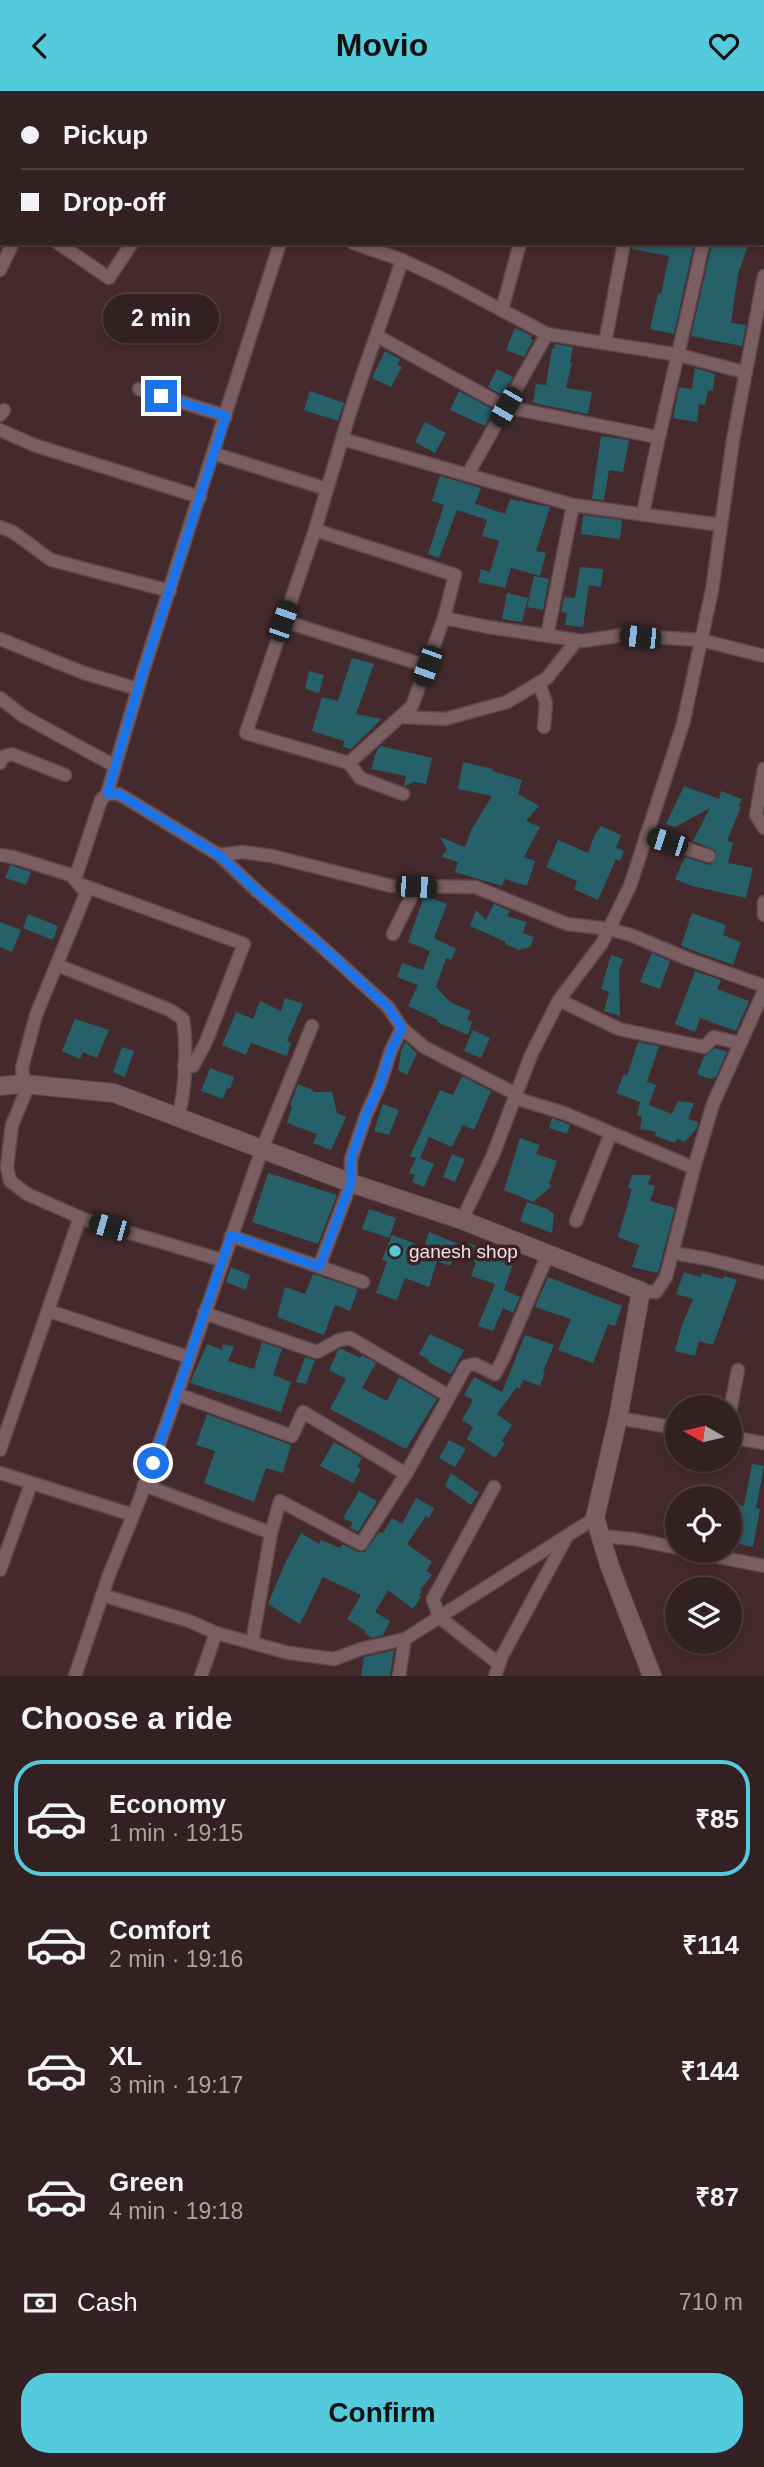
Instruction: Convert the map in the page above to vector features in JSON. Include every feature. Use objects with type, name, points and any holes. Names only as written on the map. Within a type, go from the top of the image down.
[{"type":"street","points":[[0,270],[12,245]]},
{"type":"street","points":[[61,245],[109,278],[131,245]]},
{"type":"street","points":[[78,882],[101,800],[107,794],[279,245]]},
{"type":"street","points":[[502,310],[519,245]]},
{"type":"street","points":[[605,343],[624,245]]},
{"type":"street","points":[[643,514],[657,437],[679,355],[703,245]]},
{"type":"street","points":[[377,247],[547,334],[679,355],[744,372]]},
{"type":"street","points":[[402,260],[356,390],[315,530],[246,733],[349,763],[359,778],[403,794]]},
{"type":"street","points":[[462,1220],[493,1155],[531,1055],[559,1000],[602,943],[629,885],[683,724],[712,590],[744,372],[764,276]]},
{"type":"street","points":[[468,474],[547,334]]},
{"type":"street","points":[[377,336],[506,407],[657,437]]},
{"type":"street","points":[[139,389],[226,416]]},
{"type":"street","points":[[0,430],[34,445],[200,497]]},
{"type":"street","points":[[342,439],[573,505],[721,525]]},
{"type":"street","points":[[215,454],[327,489]]},
{"type":"street","points":[[547,636],[573,505]]},
{"type":"street","points":[[0,527],[13,532],[51,560],[170,591]]},
{"type":"street","points":[[315,530],[455,575],[444,618],[412,706],[349,763]]},
{"type":"street","points":[[444,618],[577,640],[622,635],[701,641],[764,656]]},
{"type":"street","points":[[283,621],[427,666]]},
{"type":"street","points":[[0,639],[83,673],[138,689]]},
{"type":"street","points":[[400,717],[445,719],[507,702],[547,678],[577,640]]},
{"type":"street","points":[[539,683],[546,703],[544,727]]},
{"type":"street","points":[[0,698],[23,716],[115,766]]},
{"type":"street","points":[[0,763],[2,757],[12,754],[65,775]]},
{"type":"street","points":[[764,769],[757,815],[764,828]]},
{"type":"street","points":[[107,794],[119,794],[219,855],[388,1007],[402,1028],[424,1047],[515,1096],[564,1113],[694,1168]]},
{"type":"street","points":[[646,835],[709,856]]},
{"type":"street","points":[[0,1086],[24,1084],[114,1093],[351,1183],[462,1220],[641,1291],[656,1292],[666,1277],[713,1104],[764,988],[631,935],[566,923],[475,887],[391,886],[272,856],[242,852],[219,855]]},
{"type":"street","points":[[0,855],[60,872],[78,882],[244,944],[206,1042],[192,1066],[184,1066]]},
{"type":"street","points":[[78,882],[86,893],[36,1015],[22,1068],[25,1094],[12,1125],[7,1167],[10,1181],[27,1193],[80,1217],[222,1260]]},
{"type":"street","points":[[393,934],[416,887]]},
{"type":"street","points":[[764,902],[764,915]]},
{"type":"street","points":[[57,965],[170,1010],[183,1019],[186,1037],[183,1102],[178,1116]]},
{"type":"street","points":[[559,1000],[619,1029],[704,1047],[714,1037],[739,1043]]},
{"type":"street","points":[[75,1676],[102,1595],[145,1485],[261,1149],[312,1026]]},
{"type":"street","points":[[319,1267],[351,1183],[351,1159],[366,1115],[402,1028]]},
{"type":"street","points":[[0,1139],[12,1125]]},
{"type":"street","points":[[576,1221],[611,1133]]},
{"type":"street","points":[[0,1450],[50,1311],[80,1217]]},
{"type":"street","points":[[231,1235],[363,1282]]},
{"type":"street","points":[[673,1253],[764,1273]]},
{"type":"street","points":[[252,1643],[271,1533],[281,1501],[361,1544],[406,1474],[466,1366],[475,1364],[495,1374],[548,1254]]},
{"type":"street","points":[[641,1291],[597,1527],[652,1676]]},
{"type":"street","points":[[50,1311],[188,1357]]},
{"type":"street","points":[[204,1313],[317,1352],[339,1340],[350,1338],[449,1397]]},
{"type":"street","points":[[733,1395],[738,1370]]},
{"type":"street","points":[[177,1394],[292,1436],[303,1412],[406,1474]]},
{"type":"street","points":[[618,1418],[665,1426]]},
{"type":"street","points":[[742,1439],[764,1443]]},
{"type":"street","points":[[0,1473],[133,1515]]},
{"type":"street","points":[[1,1563],[31,1484]]},
{"type":"street","points":[[145,1485],[271,1533]]},
{"type":"street","points":[[494,1487],[433,1599],[439,1618],[497,1670],[566,1539]]},
{"type":"street","points":[[102,1595],[252,1643],[289,1653],[334,1659],[361,1649],[405,1639],[566,1539],[597,1527],[665,1545]]},
{"type":"street","points":[[742,1562],[764,1566]]},
{"type":"street","points":[[201,1676],[216,1633]]},
{"type":"street","points":[[399,1676],[405,1639]]},
{"type":"building","points":[[633,245],[694,245],[674,334],[650,329],[669,256],[632,249]]},
{"type":"building","points":[[712,245],[748,245],[738,274],[731,323],[746,325],[742,346],[691,336]]},
{"type":"building","points":[[515,328],[532,336],[530,339],[533,340],[524,357],[506,350]]},
{"type":"building","points":[[555,344],[573,347],[566,388],[592,392],[588,414],[533,403],[536,384],[546,385]]},
{"type":"building","points":[[385,351],[400,359],[397,364],[402,367],[391,387],[372,378]]},
{"type":"building","points":[[695,368],[715,374],[713,391],[708,390],[705,405],[699,404],[697,422],[673,418],[679,387],[692,389]]},
{"type":"building","points":[[497,369],[513,377],[502,395],[488,387]]},
{"type":"building","points":[[310,391],[344,403],[338,421],[304,410]]},
{"type":"building","points":[[459,391],[494,410],[485,426],[450,410]]},
{"type":"building","points":[[425,422],[446,433],[435,453],[415,442]]},
{"type":"building","points":[[601,436],[629,440],[623,472],[609,470],[604,500],[592,499]]},
{"type":"building","points":[[440,476],[481,488],[475,504],[505,514],[510,499],[550,507],[536,551],[546,553],[540,576],[511,568],[505,588],[478,582],[481,569],[490,572],[499,541],[482,536],[487,520],[457,510],[439,558],[428,554],[444,505],[432,501]]},
{"type":"building","points":[[583,515],[622,520],[620,539],[581,534]]},
{"type":"building","points":[[580,567],[603,569],[601,587],[589,585],[583,627],[565,625],[567,613],[561,612],[564,597],[575,598]]},
{"type":"building","points":[[534,576],[549,579],[543,610],[527,607]]},
{"type":"building","points":[[507,593],[528,598],[522,622],[502,619]]},
{"type":"building","points":[[352,658],[374,664],[356,714],[382,719],[351,749],[343,747],[344,741],[312,731],[322,697],[338,701]]},
{"type":"building","points":[[309,671],[324,675],[319,693],[305,689]]},
{"type":"building","points":[[381,746],[432,758],[426,784],[414,782],[405,786],[406,776],[371,769]]},
{"type":"building","points":[[463,762],[522,780],[518,794],[539,806],[526,821],[540,827],[524,857],[535,861],[527,886],[505,879],[502,886],[455,872],[458,862],[441,857],[447,850],[440,837],[465,847],[471,830],[492,796],[458,789]]},
{"type":"building","points":[[684,786],[719,799],[721,791],[742,799],[727,841],[733,842],[728,863],[753,868],[746,898],[692,886],[675,879],[685,857],[710,865],[717,858],[715,850],[693,841],[710,808],[675,827],[666,824]]},
{"type":"building","points":[[601,826],[621,835],[616,848],[624,851],[620,861],[616,859],[598,900],[574,889],[577,881],[546,867],[558,840],[588,853]]},
{"type":"building","points":[[10,865],[31,872],[26,885],[5,878]]},
{"type":"building","points":[[424,896],[447,904],[434,938],[456,949],[451,960],[446,958],[436,987],[450,1002],[471,1011],[467,1020],[472,1022],[468,1035],[408,1006],[418,985],[397,977],[402,963],[423,970],[430,951],[408,942]]},
{"type":"building","points":[[494,904],[510,911],[507,916],[526,922],[523,933],[534,937],[530,947],[519,950],[470,926],[476,910],[486,920]]},
{"type":"building","points":[[692,913],[726,925],[723,935],[741,942],[733,965],[681,946]]},
{"type":"building","points":[[28,914],[58,926],[53,940],[23,928]]},
{"type":"building","points":[[0,922],[21,930],[12,952],[0,947]]},
{"type":"building","points":[[652,953],[670,961],[660,989],[640,982]]},
{"type":"building","points":[[611,955],[623,959],[619,971],[620,1016],[604,1011],[609,992],[601,989]]},
{"type":"building","points":[[695,971],[721,980],[717,989],[749,1001],[736,1031],[700,1018],[695,1032],[675,1024]]},
{"type":"building","points":[[285,998],[303,1004],[287,1041],[291,1043],[287,1056],[251,1043],[246,1055],[222,1045],[236,1012],[253,1019],[260,1001],[281,1011]]},
{"type":"building","points":[[75,1019],[109,1030],[97,1058],[83,1052],[80,1059],[62,1051]]},
{"type":"building","points":[[473,1030],[490,1038],[481,1058],[464,1051]]},
{"type":"building","points":[[405,1042],[417,1053],[407,1075],[398,1070],[400,1053]]},
{"type":"building","points":[[638,1042],[659,1046],[647,1082],[656,1085],[649,1105],[672,1114],[678,1101],[694,1103],[688,1119],[698,1122],[697,1128],[685,1142],[677,1139],[675,1143],[655,1136],[656,1132],[640,1129],[642,1117],[637,1116],[640,1102],[616,1093],[624,1074],[627,1076]]},
{"type":"building","points":[[122,1047],[134,1051],[125,1077],[113,1072]]},
{"type":"building","points":[[715,1048],[727,1052],[716,1077],[710,1079],[697,1074],[704,1056]]},
{"type":"building","points":[[210,1068],[234,1077],[223,1099],[201,1091]]},
{"type":"building","points":[[462,1076],[491,1091],[474,1130],[463,1125],[452,1147],[429,1137],[420,1158],[434,1164],[424,1187],[412,1182],[415,1175],[409,1173],[416,1158],[410,1156],[440,1090],[453,1095]]},
{"type":"building","points":[[298,1084],[313,1092],[332,1092],[337,1113],[346,1117],[331,1150],[313,1143],[317,1134],[287,1123]]},
{"type":"building","points":[[383,1104],[399,1110],[389,1135],[374,1131]]},
{"type":"building","points":[[552,1118],[570,1125],[567,1134],[549,1128]]},
{"type":"building","points":[[520,1138],[540,1145],[536,1154],[557,1161],[549,1184],[552,1186],[533,1202],[504,1190]]},
{"type":"building","points":[[452,1154],[465,1159],[455,1182],[443,1177]]},
{"type":"building","points":[[268,1173],[337,1195],[318,1244],[252,1222]]},
{"type":"building","points":[[632,1175],[651,1175],[648,1184],[655,1186],[650,1201],[675,1208],[658,1273],[632,1267],[639,1245],[618,1237],[632,1189],[628,1188]]},
{"type":"building","points":[[527,1202],[554,1214],[552,1233],[520,1221]]},
{"type":"building","points":[[369,1209],[396,1218],[389,1238],[362,1229]]},
{"type":"building","points":[[429,1232],[458,1244],[450,1266],[437,1261],[429,1287],[405,1278],[397,1300],[376,1293],[387,1261],[382,1260],[392,1235],[424,1247]]},
{"type":"building","points":[[469,1243],[514,1261],[504,1290],[520,1297],[513,1313],[503,1308],[493,1331],[478,1326],[495,1284],[471,1276],[476,1263],[475,1257],[465,1254]]},
{"type":"building","points":[[231,1267],[250,1275],[246,1290],[226,1282]]},
{"type":"building","points":[[684,1272],[700,1277],[702,1273],[737,1280],[713,1345],[699,1341],[695,1356],[675,1351],[693,1299],[676,1294]]},
{"type":"building","points":[[313,1274],[358,1289],[350,1311],[335,1305],[324,1335],[277,1317],[285,1287],[305,1294]]},
{"type":"building","points":[[548,1277],[622,1306],[615,1326],[608,1324],[593,1363],[558,1350],[571,1319],[535,1307]]},
{"type":"building","points":[[430,1334],[464,1350],[451,1374],[419,1354]]},
{"type":"building","points":[[525,1335],[554,1345],[540,1386],[523,1380],[519,1389],[517,1387],[497,1414],[512,1425],[495,1458],[467,1439],[473,1427],[462,1420],[473,1400],[464,1395],[474,1377],[502,1392]]},
{"type":"building","points":[[262,1342],[282,1349],[273,1375],[291,1382],[281,1412],[190,1383],[207,1344],[222,1350],[223,1344],[234,1347],[228,1361],[254,1369]]},
{"type":"building","points":[[342,1349],[376,1363],[362,1388],[387,1401],[399,1377],[437,1399],[406,1449],[330,1409],[346,1379],[329,1370],[338,1350]]},
{"type":"building","points":[[305,1357],[315,1360],[306,1384],[296,1382]]},
{"type":"building","points":[[207,1414],[291,1445],[283,1473],[266,1468],[254,1502],[204,1483],[215,1451],[196,1445]]},
{"type":"building","points":[[449,1440],[466,1449],[455,1467],[439,1458]]},
{"type":"building","points":[[334,1442],[362,1458],[357,1467],[361,1469],[353,1483],[320,1466]]},
{"type":"building","points":[[752,1464],[764,1466],[756,1508],[760,1509],[753,1547],[742,1545],[744,1506]]},
{"type":"building","points":[[451,1473],[479,1493],[471,1505],[445,1486]]},
{"type":"building","points":[[359,1491],[377,1501],[358,1532],[350,1528],[353,1523],[343,1518]]},
{"type":"building","points":[[416,1498],[434,1508],[407,1544],[432,1562],[426,1571],[432,1575],[420,1590],[421,1597],[413,1609],[388,1590],[375,1612],[390,1621],[383,1635],[371,1638],[366,1631],[347,1619],[361,1595],[323,1577],[300,1624],[268,1604],[301,1533],[319,1544],[321,1540],[340,1548],[342,1544],[358,1552],[365,1552],[379,1532],[383,1533],[392,1518],[402,1524]]},
{"type":"building","points":[[394,1650],[390,1676],[361,1676],[364,1657]]},
{"type":"place","name":"ganesh shop","points":[[395,1251]]},
{"type":"route","points":[[153,1463],[231,1235],[319,1267],[351,1183],[351,1159],[366,1115],[402,1028],[388,1007],[219,855],[119,794],[107,794],[142,675],[226,416],[161,396]]}]
